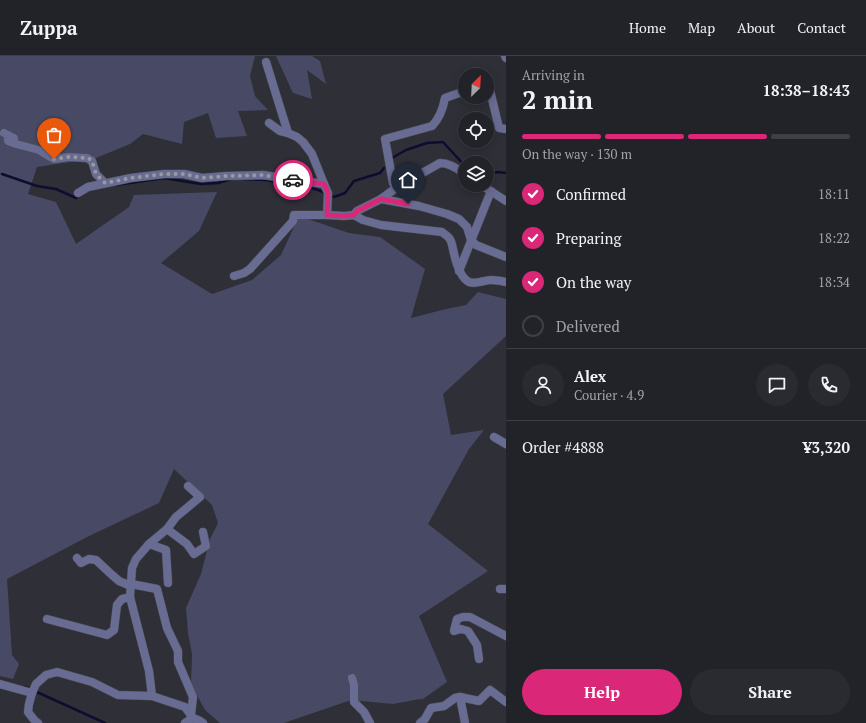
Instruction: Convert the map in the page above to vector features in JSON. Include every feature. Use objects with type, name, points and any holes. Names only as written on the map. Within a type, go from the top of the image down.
[{"type":"street","points":[[266,62],[288,133]]},
{"type":"street","points":[[396,188],[385,139],[432,126],[442,112],[445,98],[458,93]]},
{"type":"street","points":[[493,104],[499,128],[506,129]]},
{"type":"street","points":[[269,123],[280,131],[300,139],[312,154],[328,193],[327,215]]},
{"type":"street","points":[[4,133],[14,138],[14,140],[8,141],[39,150],[54,159],[69,157],[88,158],[92,161],[96,174],[105,183]]},
{"type":"street","points":[[354,215],[357,211],[381,199],[396,188],[440,163],[445,163],[458,169]]},
{"type":"street","points":[[78,193],[88,187],[105,183],[164,174],[184,174],[202,178],[263,175],[324,184]]},
{"type":"street","points":[[459,271],[491,192]]},
{"type":"street","points":[[492,192],[506,201]]},
{"type":"street","points":[[381,199],[419,206],[459,219],[467,227],[471,240],[476,245],[506,257]]},
{"type":"street","points":[[234,276],[244,273],[250,269],[294,221],[294,215],[354,215],[363,220],[381,225],[442,232],[449,237],[451,241],[459,271],[470,282],[475,283],[490,280],[500,280],[506,282]]},
{"type":"street","points":[[494,437],[506,444]]},
{"type":"street","points":[[152,696],[149,671],[130,597],[132,568],[136,559],[149,544],[167,529],[176,517],[200,497],[188,486]]},
{"type":"street","points":[[167,529],[187,544],[194,554],[206,546],[203,532]]},
{"type":"street","points":[[149,544],[166,550],[168,583]]},
{"type":"street","points":[[77,558],[81,563],[90,559],[96,560],[120,581],[131,585],[157,589],[167,628],[178,651],[178,662],[193,697],[192,716],[185,723]]},
{"type":"street","points":[[47,619],[107,635],[114,630],[117,605],[122,599],[130,597]]},
{"type":"street","points":[[479,659],[477,645],[468,630],[461,629],[454,631],[457,618],[470,618],[506,636]]},
{"type":"street","points":[[38,723],[28,712],[32,694],[36,684],[46,675],[57,672],[92,682],[118,695],[152,696],[185,707],[192,716],[203,723]]},
{"type":"street","points":[[352,678],[354,685],[354,702],[364,712],[370,723]]},
{"type":"street","points":[[0,684],[32,694]]},
{"type":"street","points":[[420,723],[425,719],[431,708],[444,706],[455,698],[460,697],[480,701],[490,690],[506,702]]},
{"type":"street","points":[[460,697],[465,723]]},
{"type":"shaded area","points":[[0,56],[255,56],[250,76],[255,96],[268,110],[238,111],[247,136],[216,138],[208,113],[184,122],[182,144],[143,134],[130,144],[96,158],[37,167],[28,194],[56,202],[76,244],[129,207],[134,195],[217,192],[199,231],[161,263],[212,294],[252,280],[281,255],[299,216],[349,233],[380,237],[425,269],[411,318],[466,305],[478,292],[506,299],[506,336],[443,394],[451,435],[484,430],[469,449],[428,524],[488,571],[419,616],[447,682],[423,699],[393,704],[351,700],[284,723],[220,723],[205,710],[191,684],[192,654],[188,633],[186,608],[201,574],[210,539],[218,523],[212,505],[174,469],[159,503],[89,536],[7,579],[12,655],[19,664],[13,679],[0,676]]},
{"type":"shaded area","points":[[276,56],[312,56],[320,61],[326,84],[307,70],[312,99],[293,93]]},
{"type":"waterway","points":[[392,158],[406,150],[427,143],[443,142],[458,158]]},
{"type":"waterway","points":[[330,195],[334,197],[345,193],[354,181],[380,173],[384,168]]},
{"type":"waterway","points":[[494,173],[506,173]]},
{"type":"waterway","points":[[2,174],[37,186],[56,189],[76,198],[79,196]]},
{"type":"waterway","points":[[116,185],[164,178],[201,184],[218,183],[232,179]]},
{"type":"waterway","points":[[243,179],[266,180],[315,189],[326,193]]},
{"type":"waterway","points":[[24,687],[105,723]]},
{"type":"way so far","points":[[54,159],[69,157],[88,158],[92,161],[96,174],[105,183],[164,174],[184,174],[202,178],[263,175],[293,180]]},
{"type":"route","points":[[293,180],[324,184],[328,193],[327,215],[354,215],[357,211],[381,199],[408,204]]}]
